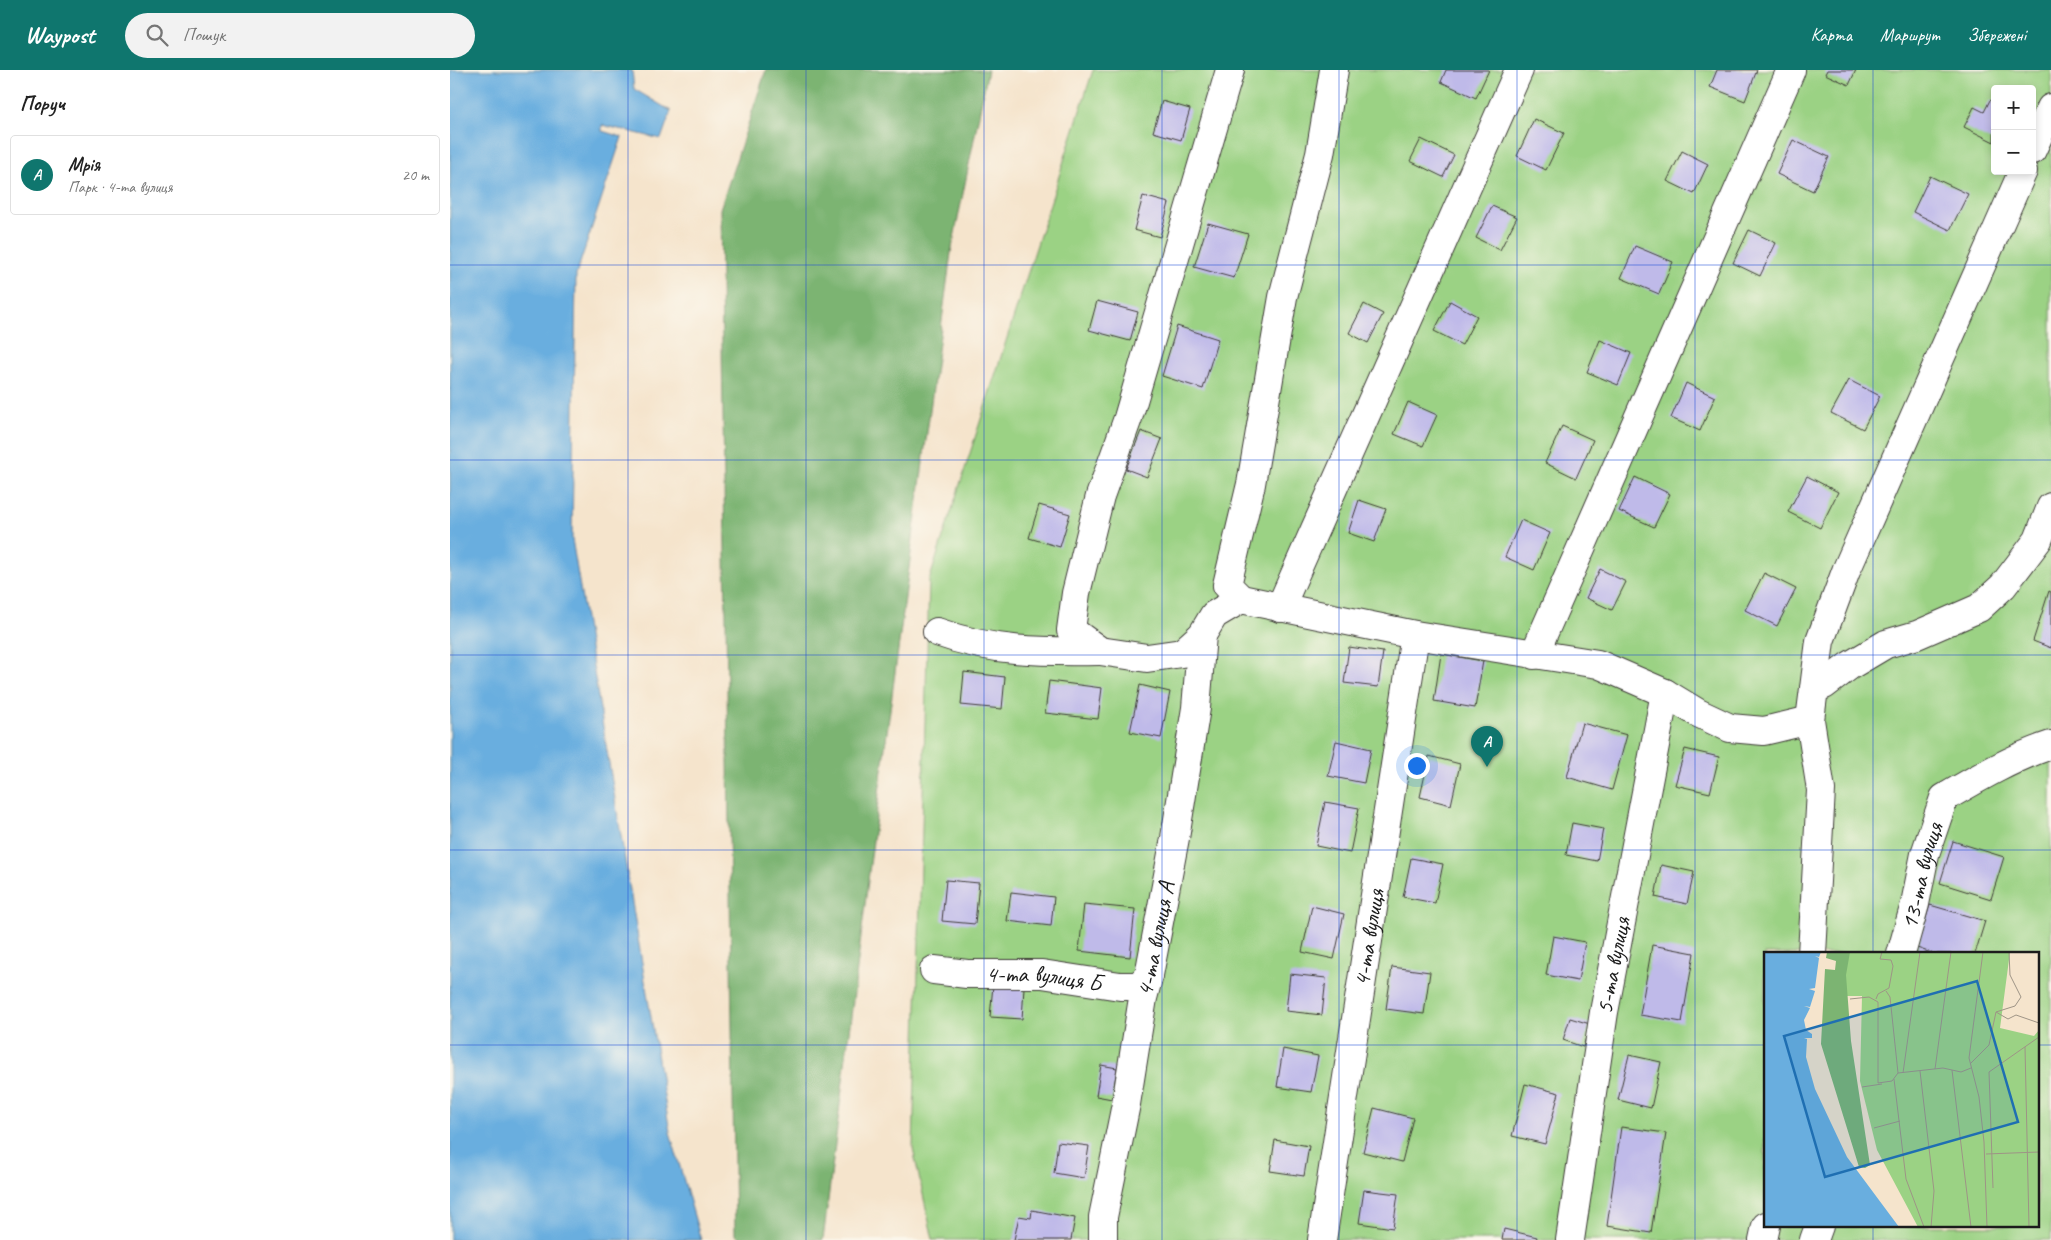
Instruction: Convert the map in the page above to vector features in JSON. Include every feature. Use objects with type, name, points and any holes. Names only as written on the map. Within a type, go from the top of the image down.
[{"type":"street","points":[[1100,651],[1071,630],[1076,593],[1100,496],[1128,418],[1230,70]]},
{"type":"street","points":[[1334,70],[1320,154],[1283,298],[1251,484],[1227,585],[1241,599],[1280,608],[1415,635],[1598,664],[1665,693],[1698,713],[1730,728],[1764,731],[1810,720]]},
{"type":"street","points":[[1280,608],[1519,70]]},
{"type":"street","points":[[1534,655],[1791,70]]},
{"type":"street","points":[[2036,141],[2051,108]]},
{"type":"street","points":[[1812,952],[1822,790],[1810,720],[1820,641],[1846,571],[2021,175]]},
{"type":"street","points":[[1814,689],[1824,685],[1849,666],[1886,644],[1917,635],[1979,608],[2003,586],[2038,540],[2051,507]]},
{"type":"street","points":[[937,632],[964,641],[992,647],[1024,650],[1100,651],[1147,658],[1182,654],[1202,635],[1214,615],[1241,599]]},
{"type":"street","name":"4-та вулиця А","points":[[1103,1240],[1103,1218],[1126,1104],[1143,998],[1149,976],[1175,838],[1196,708],[1202,635]]},
{"type":"street","name":"4-та вулиця","points":[[1322,1240],[1415,635]]},
{"type":"street","name":"5-та вулиця","points":[[1570,1240],[1604,1012],[1665,693]]},
{"type":"street","name":"13-та вулиця","points":[[1902,952],[1915,904],[1925,854],[1944,798],[1972,781],[2034,750],[2051,745]]},
{"type":"street","name":"4-та вулиця Б","points":[[934,970],[967,974],[1042,974],[1120,986],[1139,986],[1149,976]]},
{"type":"green space","points":[[766,70],[988,70],[951,253],[880,785],[823,1240],[744,1240],[735,1235],[720,209]]},
{"type":"green space","points":[[1093,70],[2051,70],[2051,1240],[933,1240],[913,1149],[929,581]]},
{"type":"water","points":[[450,70],[632,70],[634,89],[671,111],[661,139],[602,125],[602,131],[622,137],[576,275],[572,539],[670,1132],[701,1240],[450,1240]]},
{"type":"building","points":[[1446,70],[1489,70],[1476,98],[1441,82]]},
{"type":"building","points":[[1717,70],[1757,70],[1745,101],[1710,87]]},
{"type":"building","points":[[1827,70],[1856,70],[1849,85],[1825,74]]},
{"type":"building","points":[[1990,100],[1991,140],[1964,127],[1974,107],[1984,112]]},
{"type":"building","points":[[1162,101],[1190,109],[1181,140],[1153,132]]},
{"type":"building","points":[[1534,119],[1564,133],[1546,170],[1517,156]]},
{"type":"building","points":[[1421,139],[1454,155],[1443,177],[1410,161]]},
{"type":"building","points":[[1793,140],[1829,157],[1813,191],[1777,174]]},
{"type":"building","points":[[1682,151],[1708,164],[1694,194],[1667,181]]},
{"type":"building","points":[[1930,176],[1968,194],[1950,230],[1913,212]]},
{"type":"building","points":[[1143,196],[1169,203],[1160,237],[1134,230]]},
{"type":"building","points":[[1492,206],[1517,217],[1500,250],[1476,238]]},
{"type":"building","points":[[1208,223],[1248,234],[1234,278],[1194,267]]},
{"type":"building","points":[[1749,230],[1776,243],[1760,276],[1733,263]]},
{"type":"building","points":[[1635,246],[1673,262],[1659,294],[1621,278]]},
{"type":"building","points":[[1097,301],[1138,312],[1130,341],[1089,330]]},
{"type":"building","points":[[1450,301],[1477,316],[1462,345],[1434,331]]},
{"type":"building","points":[[1364,304],[1383,314],[1368,343],[1349,333]]},
{"type":"building","points":[[1177,326],[1218,339],[1203,389],[1162,376]]},
{"type":"building","points":[[1600,340],[1631,353],[1618,385],[1587,372]]},
{"type":"building","points":[[1849,380],[1880,396],[1863,429],[1831,413]]},
{"type":"building","points":[[1686,383],[1715,397],[1700,431],[1671,418]]},
{"type":"building","points":[[1408,402],[1437,415],[1423,446],[1394,434]]},
{"type":"building","points":[[1562,426],[1593,440],[1576,478],[1545,463]]},
{"type":"building","points":[[1141,431],[1162,439],[1147,477],[1126,469]]},
{"type":"building","points":[[1807,476],[1838,492],[1820,528],[1788,512]]},
{"type":"building","points":[[1635,477],[1670,494],[1654,527],[1619,511]]},
{"type":"building","points":[[1359,500],[1386,509],[1374,542],[1348,533]]},
{"type":"building","points":[[1039,505],[1070,514],[1060,547],[1029,538]]},
{"type":"building","points":[[1521,520],[1550,533],[1534,570],[1505,557]]},
{"type":"building","points":[[1600,569],[1626,582],[1612,610],[1586,598]]},
{"type":"building","points":[[1764,573],[1796,589],[1777,626],[1745,610]]},
{"type":"building","points":[[2049,591],[2051,592],[2051,648],[2033,641]]},
{"type":"building","points":[[1349,647],[1383,652],[1378,687],[1344,683]]},
{"type":"building","points":[[1441,654],[1483,661],[1475,708],[1434,701]]},
{"type":"building","points":[[964,672],[1005,677],[1002,709],[961,705]]},
{"type":"building","points":[[1049,681],[1102,688],[1098,719],[1045,713]]},
{"type":"building","points":[[1140,685],[1170,692],[1161,738],[1130,732]]},
{"type":"building","points":[[1582,723],[1627,735],[1612,790],[1567,777]]},
{"type":"building","points":[[1336,741],[1371,749],[1364,783],[1328,776]]},
{"type":"building","points":[[1685,749],[1719,757],[1710,793],[1675,785]]},
{"type":"building","points":[[1429,756],[1460,764],[1451,805],[1420,797]]},
{"type":"building","points":[[1325,802],[1359,808],[1350,853],[1316,846]]},
{"type":"building","points":[[1572,823],[1603,829],[1597,861],[1566,855]]},
{"type":"building","points":[[1953,841],[2004,857],[1991,899],[1940,883]]},
{"type":"building","points":[[1411,858],[1443,864],[1435,903],[1403,897]]},
{"type":"building","points":[[1661,865],[1694,872],[1687,904],[1655,897]]},
{"type":"building","points":[[946,880],[979,883],[975,924],[942,921]]},
{"type":"building","points":[[1011,892],[1054,897],[1051,926],[1007,921]]},
{"type":"building","points":[[1084,904],[1135,909],[1130,957],[1079,951]]},
{"type":"building","points":[[1930,905],[1985,921],[1976,952],[1928,952],[1917,948]]},
{"type":"building","points":[[1312,906],[1344,914],[1334,959],[1302,952]]},
{"type":"building","points":[[1553,936],[1585,942],[1578,981],[1546,975]]},
{"type":"building","points":[[1652,945],[1694,953],[1682,1022],[1640,1015]]},
{"type":"building","points":[[1392,967],[1430,972],[1424,1014],[1386,1009]]},
{"type":"building","points":[[1290,974],[1326,978],[1322,1015],[1286,1011]]},
{"type":"building","points":[[993,985],[1024,988],[1022,1019],[990,1017]]},
{"type":"building","points":[[1570,1018],[1590,1024],[1583,1047],[1563,1040]]},
{"type":"building","points":[[1283,1049],[1318,1056],[1311,1092],[1277,1087]]},
{"type":"building","points":[[1629,1055],[1661,1062],[1651,1108],[1618,1100]]},
{"type":"building","points":[[1101,1065],[1117,1068],[1112,1099],[1096,1096]]},
{"type":"building","points":[[1525,1084],[1559,1093],[1545,1144],[1512,1136]]},
{"type":"building","points":[[1374,1108],[1413,1118],[1402,1162],[1363,1152]]},
{"type":"building","points":[[1621,1127],[1666,1133],[1651,1233],[1607,1226]]},
{"type":"building","points":[[1275,1140],[1309,1146],[1304,1176],[1270,1171]]},
{"type":"building","points":[[1058,1142],[1089,1146],[1084,1178],[1054,1173]]},
{"type":"building","points":[[1364,1190],[1398,1194],[1393,1228],[1359,1223]]},
{"type":"building","points":[[1032,1210],[1075,1218],[1071,1240],[1014,1240],[1019,1216],[1031,1218]]},
{"type":"building","points":[[1504,1229],[1537,1237],[1536,1240],[1502,1240]]},
{"type":"place","name":"Мрія","points":[[1487,767]]}]
